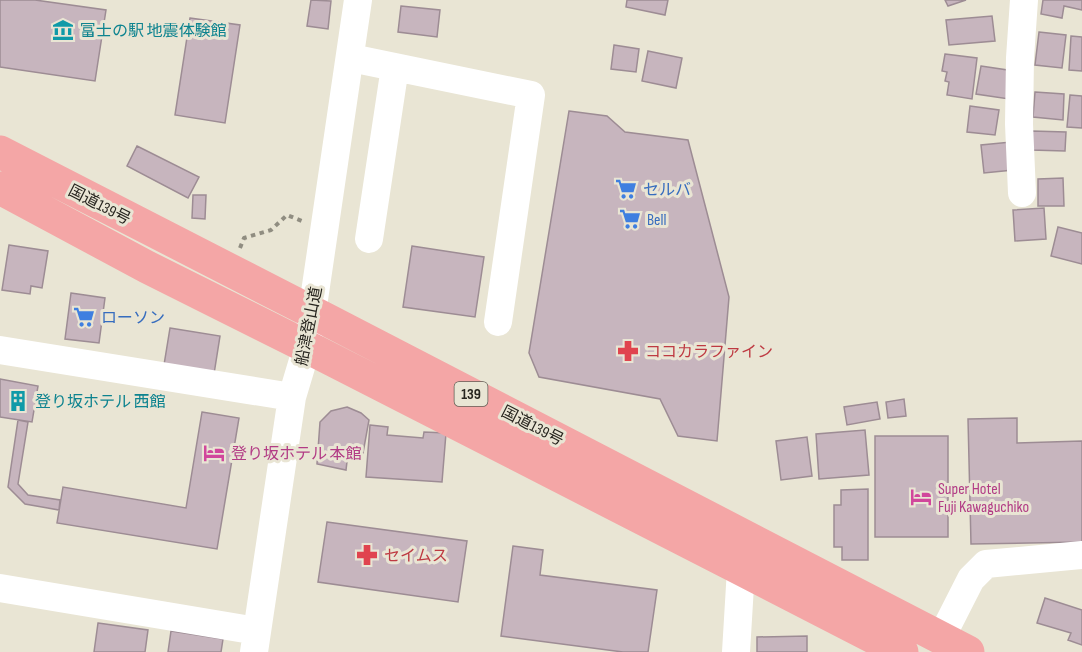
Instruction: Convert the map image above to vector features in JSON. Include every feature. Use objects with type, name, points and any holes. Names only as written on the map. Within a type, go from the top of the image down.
[{"type":"highway","name":"国道139号","points":[[0,152],[955,645]]},
{"type":"highway","name":"国道139号","points":[[0,188],[147,267],[902,652]]},
{"type":"street","name":"船津登山道","points":[[255,641],[292,397],[307,347],[313,314],[358,0]]},
{"type":"street","points":[[1022,193],[1019,124],[1024,0]]},
{"type":"street","points":[[351,58],[531,95],[498,322]]},
{"type":"street","points":[[369,239],[395,67]]},
{"type":"street","points":[[0,350],[292,397]]},
{"type":"street","points":[[955,645],[971,579],[986,564],[1082,555]]},
{"type":"street","points":[[736,652],[741,568]]},
{"type":"street","points":[[0,588],[255,641]]},
{"type":"path","points":[[244,238],[271,230],[287,215]]},
{"type":"building","points":[[0,0],[35,0],[106,10],[95,81],[0,67]]},
{"type":"building","points":[[311,0],[331,1],[328,29],[307,26]]},
{"type":"building","points":[[627,0],[668,0],[665,15],[626,7]]},
{"type":"building","points":[[945,0],[966,0],[948,6]]},
{"type":"building","points":[[1043,0],[1082,0],[1082,10],[1064,6],[1062,18],[1041,14]]},
{"type":"building","points":[[401,6],[440,10],[437,37],[398,32]]},
{"type":"building","points":[[992,16],[995,41],[949,45],[946,20]]},
{"type":"building","points":[[190,18],[240,25],[225,123],[175,115]]},
{"type":"building","points":[[1039,32],[1066,35],[1062,68],[1035,65]]},
{"type":"building","points":[[1071,36],[1082,37],[1082,71],[1069,70]]},
{"type":"building","points":[[614,45],[639,49],[636,72],[611,69]]},
{"type":"building","points":[[648,51],[682,58],[676,88],[642,81]]},
{"type":"building","points":[[945,54],[977,58],[972,99],[947,95],[949,82],[945,81],[947,72],[942,71]]},
{"type":"building","points":[[981,66],[1014,71],[1009,99],[976,94]]},
{"type":"building","points":[[1035,92],[1064,94],[1063,120],[1033,117]]},
{"type":"building","points":[[1070,95],[1082,96],[1082,128],[1067,127]]},
{"type":"building","points":[[970,106],[999,110],[995,135],[967,132]]},
{"type":"building","name":"Bell","points":[[569,111],[607,116],[625,132],[688,140],[729,297],[717,441],[678,436],[660,399],[539,377],[529,353]]},
{"type":"building","points":[[1032,131],[1066,132],[1065,151],[1031,150]]},
{"type":"building","points":[[1011,142],[1013,170],[984,173],[981,145]]},
{"type":"building","points":[[137,146],[199,177],[188,198],[127,166]]},
{"type":"building","points":[[1063,178],[1064,206],[1038,206],[1038,179]]},
{"type":"building","points":[[193,195],[206,195],[205,219],[192,218]]},
{"type":"building","points":[[1044,208],[1046,239],[1015,241],[1013,210]]},
{"type":"building","points":[[1058,227],[1082,233],[1082,264],[1051,256]]},
{"type":"building","points":[[9,245],[48,251],[42,288],[31,286],[30,294],[2,290]]},
{"type":"building","points":[[412,246],[484,257],[475,317],[403,307]]},
{"type":"building","points":[[71,293],[105,298],[99,343],[65,339]]},
{"type":"building","points":[[170,328],[220,336],[214,374],[164,365]]},
{"type":"building","name":"登り坂ホテル 西館","points":[[0,379],[38,386],[32,422],[0,417]]},
{"type":"building","points":[[904,399],[906,416],[888,418],[886,402]]},
{"type":"building","points":[[877,402],[880,419],[847,425],[844,407]]},
{"type":"building","points":[[347,407],[361,413],[369,420],[363,453],[348,453],[346,470],[317,464],[320,422],[331,411]]},
{"type":"building","name":"登り坂ホテル 本館","points":[[202,412],[239,418],[217,549],[57,523],[63,487],[186,508]]},
{"type":"building","points":[[1017,418],[1017,443],[1082,441],[1082,542],[971,544],[968,419]]},
{"type":"building","points":[[18,420],[28,422],[18,484],[28,495],[60,500],[59,510],[25,504],[8,487]]},
{"type":"building","points":[[370,425],[388,427],[387,435],[423,438],[424,432],[446,433],[442,482],[366,477]]},
{"type":"building","points":[[865,430],[869,475],[819,479],[816,434]]},
{"type":"building","points":[[875,436],[948,436],[948,537],[875,537]]},
{"type":"building","points":[[807,437],[812,476],[781,480],[776,441]]},
{"type":"building","points":[[868,489],[868,560],[842,560],[842,547],[834,547],[834,505],[841,505],[841,490]]},
{"type":"building","points":[[327,522],[467,541],[458,602],[318,582]]},
{"type":"building","points":[[513,546],[543,550],[540,575],[657,590],[648,652],[623,652],[501,636]]},
{"type":"building","points":[[1045,598],[1082,610],[1082,645],[1068,640],[1071,633],[1037,623]]},
{"type":"building","points":[[98,623],[148,630],[145,652],[94,652]]},
{"type":"building","points":[[171,631],[223,639],[221,652],[168,652]]},
{"type":"building","points":[[807,636],[807,652],[757,652],[757,637]]},
{"type":"place","name":"富士の駅 地震体験館","points":[[63,30]]},
{"type":"place","name":"セルバ","points":[[626,189]]},
{"type":"place","name":"Bell","points":[[630,219]]},
{"type":"place","name":"ローソン","points":[[84,317]]},
{"type":"place","name":"ココカラファイン","points":[[628,351]]},
{"type":"place","name":"登り坂ホテル 西館","points":[[18,401]]},
{"type":"place","name":"登り坂ホテル 本館","points":[[214,453]]},
{"type":"place","name":"Super Hotel Fuji Kawaguchiko","points":[[921,497]]},
{"type":"place","name":"セイムス","points":[[367,555]]}]
